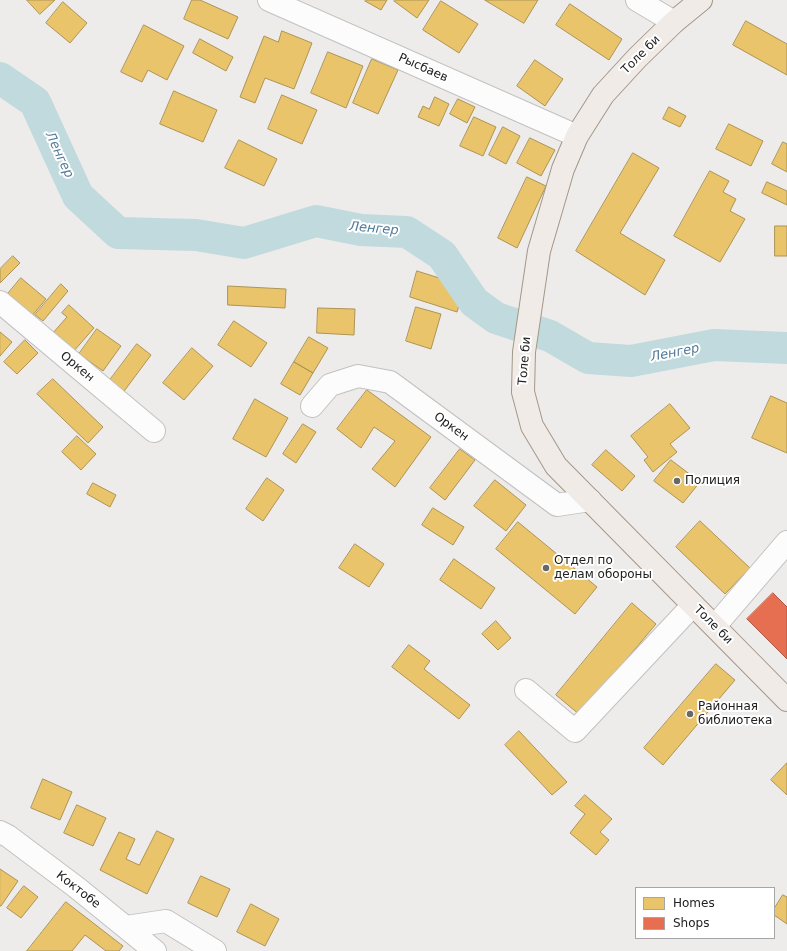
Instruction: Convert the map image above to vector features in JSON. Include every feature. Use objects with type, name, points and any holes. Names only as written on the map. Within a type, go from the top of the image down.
[{"type":"main road","name":"Толе би","points":[[701,0],[674,22],[637,58],[603,95],[577,136],[563,170],[539,251],[524,352],[523,392],[532,426],[556,466],[787,700]]},
{"type":"street","name":"Рысбаев","points":[[269,0],[577,136]]},
{"type":"street","points":[[637,0],[674,22]]},
{"type":"street","name":"Оркен","points":[[0,302],[154,431]]},
{"type":"street","name":"Оркен","points":[[312,406],[330,385],[358,376],[390,382],[557,505],[590,500]]},
{"type":"street","points":[[715,626],[787,542]]},
{"type":"street","points":[[526,690],[575,731],[693,605]]},
{"type":"street","name":"Коктобе","points":[[0,832],[8,836],[76,887],[155,951]]},
{"type":"street","points":[[126,927],[166,922],[214,951]]},
{"type":"building: Homes","points":[[27,0],[55,0],[40,14]]},
{"type":"building: Homes","points":[[192,0],[200,0],[238,17],[228,39],[184,19]]},
{"type":"building: Homes","points":[[387,0],[381,10],[365,1]]},
{"type":"building: Homes","points":[[429,0],[417,18],[394,1]]},
{"type":"building: Homes","points":[[485,0],[538,0],[524,23]]},
{"type":"building: Homes","points":[[441,1],[478,24],[459,53],[423,30]]},
{"type":"building: Homes","points":[[63,2],[87,23],[70,43],[46,23]]},
{"type":"building: Homes","points":[[570,4],[622,39],[609,60],[556,25]]},
{"type":"building: Homes","points":[[746,21],[787,44],[787,75],[733,45]]},
{"type":"building: Homes","points":[[144,25],[184,46],[167,80],[148,70],[142,82],[121,72]]},
{"type":"building: Homes","points":[[282,31],[312,43],[294,89],[265,78],[255,103],[240,97],[264,36],[278,42]]},
{"type":"building: Homes","points":[[200,39],[233,57],[226,71],[193,53]]},
{"type":"building: Homes","points":[[328,52],[363,66],[346,108],[311,93]]},
{"type":"building: Homes","points":[[372,59],[398,70],[378,114],[353,103]]},
{"type":"building: Homes","points":[[535,60],[563,79],[545,106],[517,86]]},
{"type":"building: Homes","points":[[174,91],[217,110],[203,142],[160,124]]},
{"type":"building: Homes","points":[[282,95],[317,110],[302,144],[268,129]]},
{"type":"building: Homes","points":[[435,97],[449,104],[439,126],[418,117],[423,106],[429,109]]},
{"type":"building: Homes","points":[[458,99],[475,107],[467,123],[450,114]]},
{"type":"building: Homes","points":[[669,107],[686,116],[680,127],[663,119]]},
{"type":"building: Homes","points":[[474,117],[496,127],[483,156],[460,146]]},
{"type":"building: Homes","points":[[729,124],[763,141],[751,166],[716,149]]},
{"type":"building: Homes","points":[[503,127],[520,136],[506,164],[489,155]]},
{"type":"building: Homes","points":[[530,138],[555,150],[541,176],[517,163]]},
{"type":"building: Homes","points":[[239,140],[277,159],[264,186],[225,168]]},
{"type":"building: Homes","points":[[783,142],[787,144],[787,172],[772,164]]},
{"type":"building: Homes","points":[[633,153],[659,168],[620,233],[665,260],[645,295],[576,251]]},
{"type":"building: Homes","points":[[710,171],[729,181],[723,192],[736,199],[730,211],[745,219],[720,262],[674,236]]},
{"type":"building: Homes","points":[[527,177],[546,186],[517,248],[498,238]]},
{"type":"building: Homes","points":[[767,182],[787,191],[787,205],[762,193]]},
{"type":"building: Homes","points":[[775,226],[787,226],[787,256],[775,256]]},
{"type":"building: Homes","points":[[13,256],[20,263],[0,283],[0,269]]},
{"type":"building: Homes","points":[[417,271],[465,286],[457,312],[410,297]]},
{"type":"building: Homes","points":[[21,278],[46,299],[31,317],[6,296]]},
{"type":"building: Homes","points":[[61,284],[68,291],[43,321],[35,315]]},
{"type":"building: Homes","points":[[228,286],[286,289],[285,308],[228,305]]},
{"type":"building: Homes","points":[[69,305],[94,328],[73,352],[52,334],[67,317],[62,313]]},
{"type":"building: Homes","points":[[416,307],[441,314],[431,349],[406,341]]},
{"type":"building: Homes","points":[[318,308],[355,309],[354,335],[317,333]]},
{"type":"building: Homes","points":[[234,321],[267,343],[251,367],[218,345]]},
{"type":"building: Homes","points":[[97,329],[121,346],[103,371],[79,354]]},
{"type":"building: Homes","points":[[0,332],[12,342],[0,356]]},
{"type":"building: Homes","points":[[309,337],[328,348],[313,373],[294,362]]},
{"type":"building: Homes","points":[[25,340],[38,353],[17,374],[4,362]]},
{"type":"building: Homes","points":[[137,344],[151,355],[122,394],[107,384]]},
{"type":"building: Homes","points":[[192,348],[213,366],[184,400],[163,383]]},
{"type":"building: Homes","points":[[294,362],[313,373],[300,395],[281,384]]},
{"type":"building: Homes","points":[[53,379],[103,427],[88,443],[37,394]]},
{"type":"building: Homes","points":[[367,390],[431,437],[395,487],[372,469],[395,441],[374,427],[361,448],[337,429]]},
{"type":"building: Homes","points":[[771,396],[787,403],[787,453],[752,438]]},
{"type":"building: Homes","points":[[255,399],[288,418],[266,457],[233,439]]},
{"type":"building: Homes","points":[[670,404],[690,428],[670,444],[677,452],[653,472],[644,460],[648,457],[631,436]]},
{"type":"building: Homes","points":[[303,424],[316,432],[296,463],[283,454]]},
{"type":"building: Homes","points":[[77,436],[96,454],[81,470],[62,452]]},
{"type":"building: Homes","points":[[460,449],[475,460],[445,500],[430,488]]},
{"type":"building: Homes","points":[[606,450],[635,476],[622,491],[592,465]]},
{"type":"building: Homes","name":"Полиция","points":[[671,460],[700,482],[683,503],[654,481]]},
{"type":"building: Homes","points":[[267,478],[284,490],[263,521],[246,509]]},
{"type":"building: Homes","points":[[495,480],[526,505],[506,531],[474,506]]},
{"type":"building: Homes","points":[[93,483],[116,495],[110,507],[87,494]]},
{"type":"building: Homes","points":[[433,508],[464,527],[453,545],[422,525]]},
{"type":"building: Homes","points":[[700,521],[750,568],[725,594],[676,547]]},
{"type":"building: Homes","name":"Отдел по делам обороны","points":[[518,522],[597,587],[575,614],[496,549]]},
{"type":"building: Homes","points":[[355,544],[384,564],[369,587],[339,568]]},
{"type":"building: Homes","points":[[454,559],[495,588],[481,609],[440,580]]},
{"type":"building: Homes","points":[[632,603],[656,624],[580,715],[556,695]]},
{"type":"building: Homes","points":[[496,621],[511,638],[498,650],[482,634]]},
{"type":"building: Homes","points":[[409,645],[430,661],[424,669],[470,705],[459,719],[392,667]]},
{"type":"building: Homes","name":"Районная библиотека","points":[[716,664],[735,680],[663,765],[644,748]]},
{"type":"building: Homes","points":[[519,731],[567,782],[552,795],[505,745]]},
{"type":"building: Homes","points":[[787,763],[787,795],[771,780]]},
{"type":"building: Homes","points":[[43,779],[72,792],[60,820],[31,808]]},
{"type":"building: Homes","points":[[585,795],[612,819],[600,832],[609,840],[596,855],[570,833],[585,814],[575,806]]},
{"type":"building: Homes","points":[[77,805],[106,818],[93,846],[64,833]]},
{"type":"building: Homes","points":[[157,831],[174,839],[147,894],[100,870],[119,832],[135,839],[126,859],[139,865]]},
{"type":"building: Homes","points":[[0,869],[18,881],[1,906],[0,906]]},
{"type":"building: Homes","points":[[201,876],[230,889],[217,917],[188,903]]},
{"type":"building: Homes","points":[[24,886],[38,897],[21,918],[7,908]]},
{"type":"building: Homes","points":[[783,895],[787,897],[787,924],[775,916],[775,907]]},
{"type":"building: Homes","points":[[66,902],[123,946],[119,951],[106,951],[85,935],[72,951],[27,951]]},
{"type":"building: Homes","points":[[251,904],[279,919],[265,946],[237,932]]},
{"type":"building: Shops","points":[[773,593],[787,607],[787,659],[747,619]]},
{"type":"waterway","name":"Ленгер","points":[[0,78],[35,102],[78,196],[118,233],[196,235],[244,243],[316,221],[361,230],[407,232],[442,255],[474,302],[496,318],[550,336],[588,358],[631,361],[714,345],[787,348]]},
{"type":"place","name":"Полиция","points":[[677,481]]},
{"type":"place","name":"Отдел по делам обороны","points":[[546,568]]},
{"type":"place","name":"Районная библиотека","points":[[690,714]]}]
